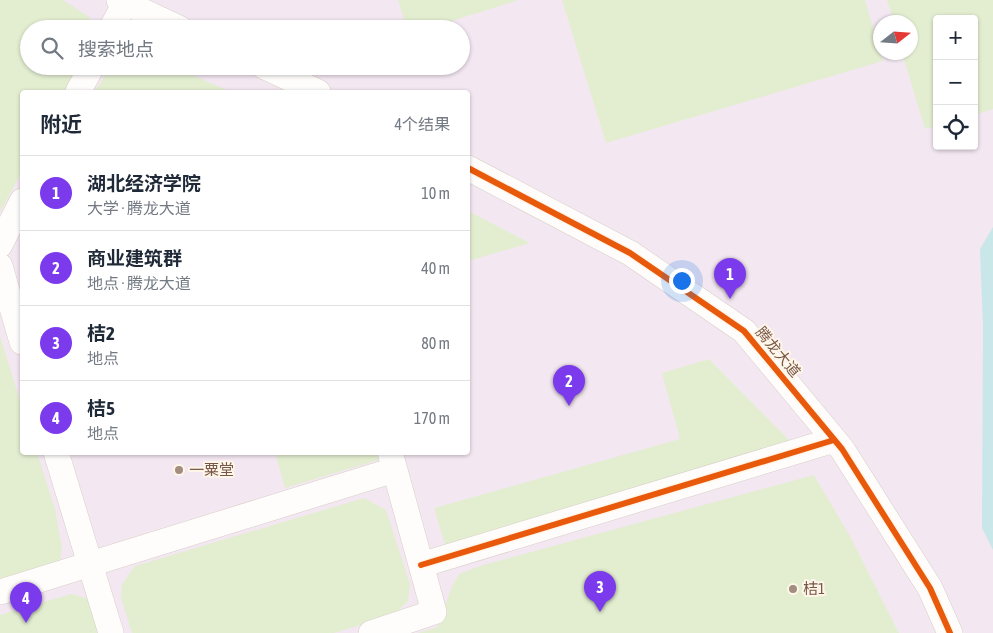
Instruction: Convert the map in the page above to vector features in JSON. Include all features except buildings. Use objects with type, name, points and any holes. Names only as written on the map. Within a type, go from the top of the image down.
[{"type":"street","points":[[115,20],[122,2],[161,20]]},
{"type":"street","points":[[79,90],[87,75]]},
{"type":"street","points":[[276,75],[292,86],[309,90]]},
{"type":"street","name":"腾龙大道","points":[[470,169],[630,253],[744,331],[842,449],[930,588],[950,633]]},
{"type":"street","points":[[0,245],[20,205]]},
{"type":"street","points":[[0,266],[20,335]]},
{"type":"street","points":[[421,565],[834,440]]},
{"type":"street","points":[[57,455],[111,633]]},
{"type":"street","points":[[0,592],[392,461],[434,612],[370,633]]},
{"type":"shaded area","points":[[0,0],[993,0],[993,633],[0,633]]},
{"type":"green space","points":[[0,0],[63,0],[89,17],[89,20],[20,20],[20,75],[76,75],[67,90],[20,90],[20,176],[0,212]]},
{"type":"green space","points":[[398,0],[516,0],[455,20],[404,20]]},
{"type":"green space","points":[[562,0],[865,0],[873,27],[873,60],[883,61],[606,143]]},
{"type":"green space","points":[[887,0],[993,0],[993,109],[978,114],[978,15],[933,15],[933,127],[925,129],[904,60],[918,60],[918,15],[892,15]]},
{"type":"green space","points":[[106,75],[192,75],[226,90],[95,90]]},
{"type":"green space","points":[[470,212],[530,243],[470,260]]},
{"type":"green space","points":[[0,336],[20,401],[20,455],[38,455],[55,509],[62,547],[59,566],[0,583]]},
{"type":"green space","points":[[709,359],[790,441],[445,545],[434,508],[680,439],[662,373]]},
{"type":"green space","points":[[276,455],[377,455],[378,460],[285,488]]},
{"type":"green space","points":[[814,475],[851,538],[899,633],[418,633],[438,627],[452,586],[459,574],[483,565]]},
{"type":"green space","points":[[364,498],[386,510],[410,584],[408,601],[394,615],[334,633],[132,633],[121,598],[122,584],[135,566]]},
{"type":"green space","points":[[71,594],[90,599],[101,633],[0,633],[0,615]]},
{"type":"water","points":[[993,227],[993,550],[982,528],[983,327],[980,249]]},
{"type":"cycle path","points":[[470,169],[630,253],[744,331],[842,449],[930,588],[950,633]]},
{"type":"cycle path","points":[[421,565],[834,440]]},
{"type":"place","name":"湖北经济学院","points":[[730,299]]},
{"type":"place","name":"商业建筑群","points":[[569,406]]},
{"type":"place","name":"一粟堂","points":[[179,470]]},
{"type":"place","name":"桔1","points":[[793,589]]},
{"type":"place","name":"桔2","points":[[600,612]]},
{"type":"place","name":"桔5","points":[[26,623]]}]
